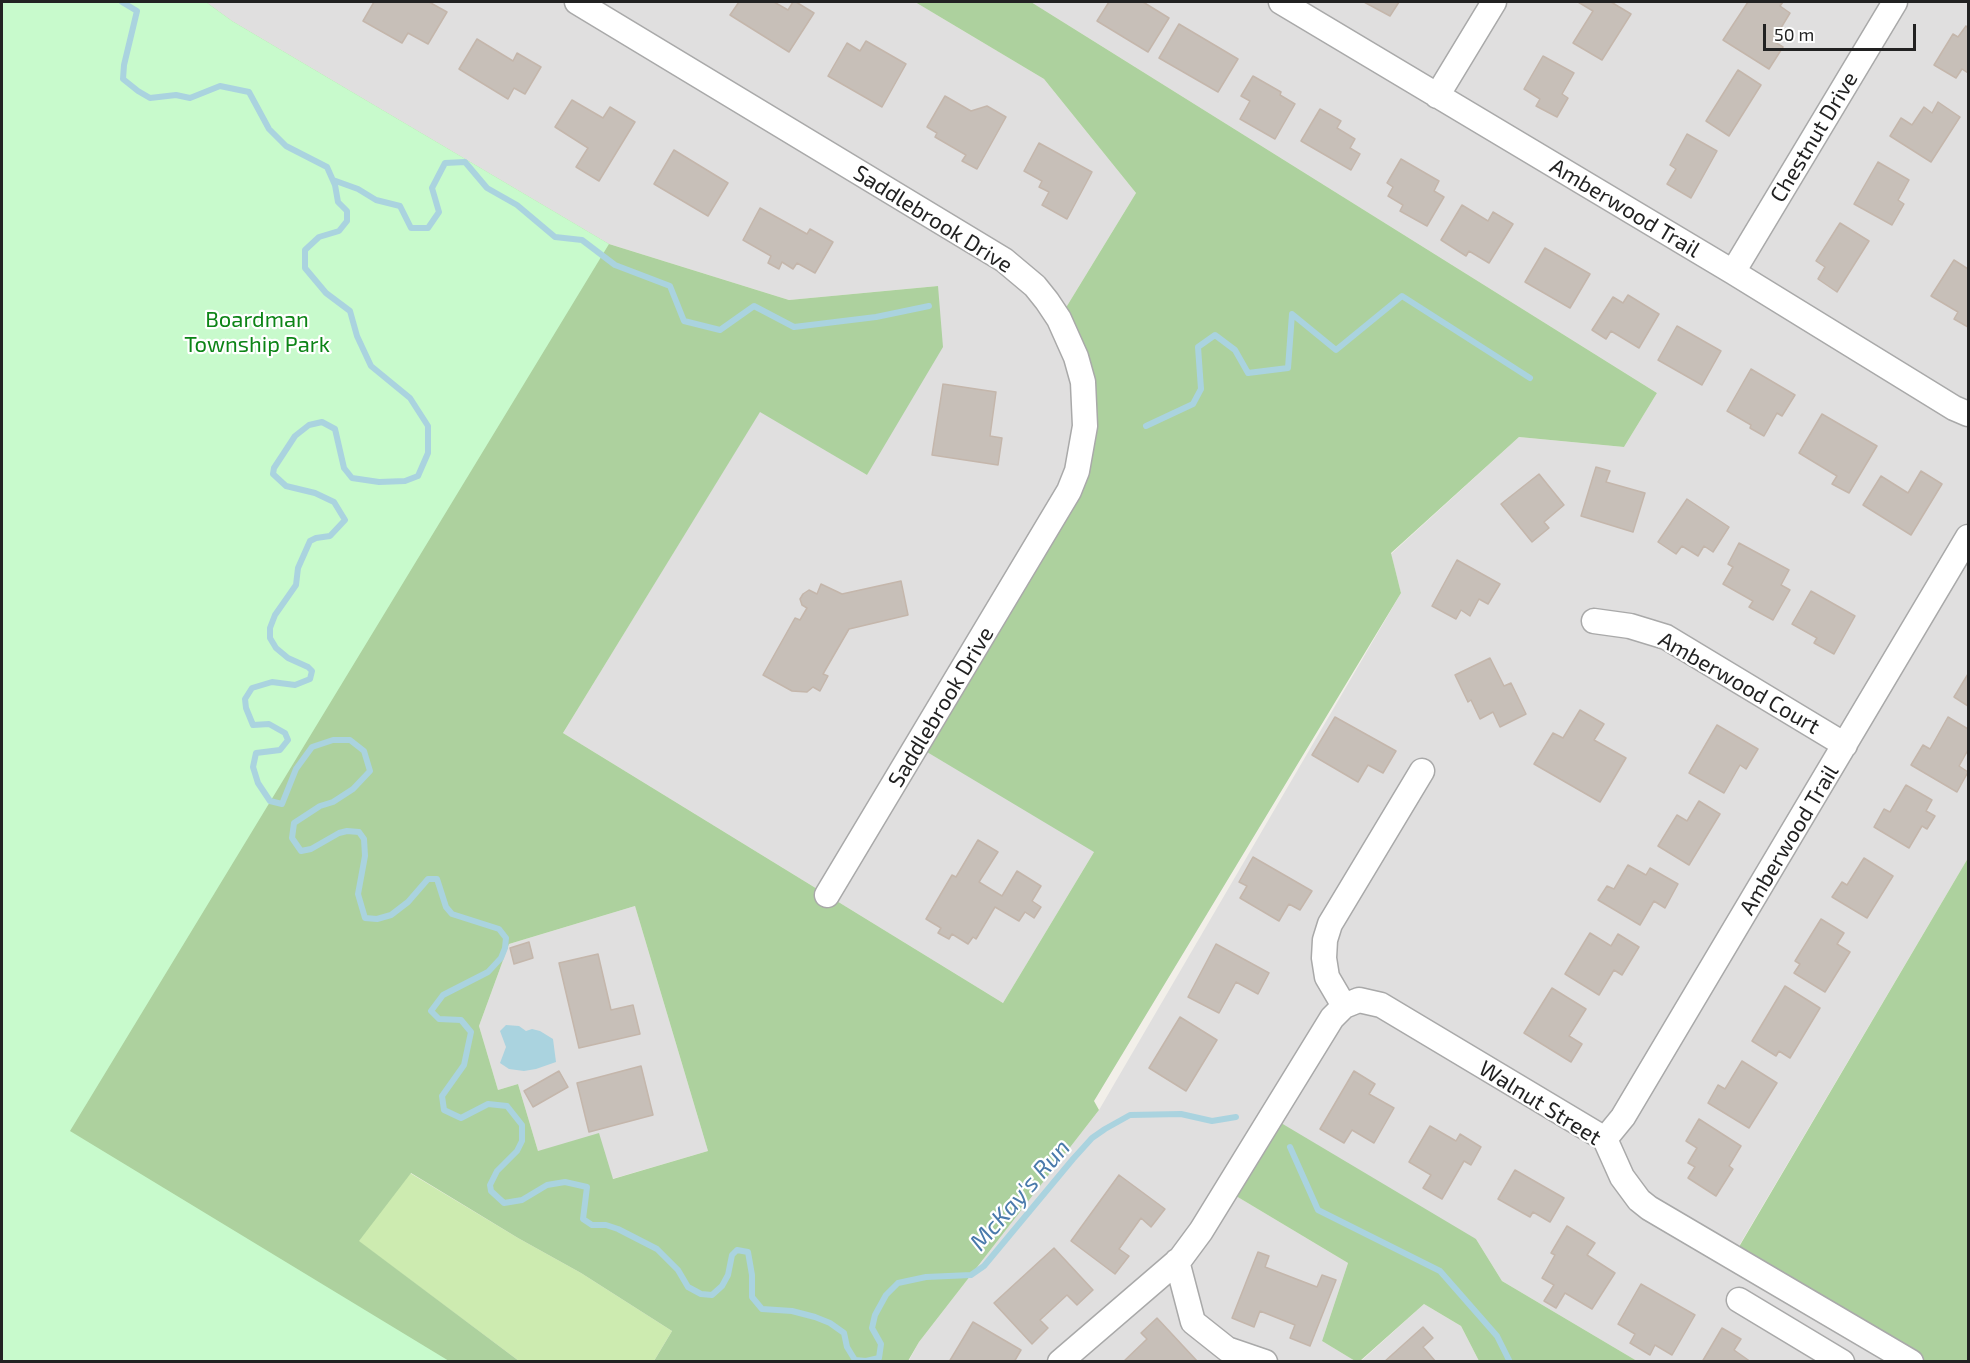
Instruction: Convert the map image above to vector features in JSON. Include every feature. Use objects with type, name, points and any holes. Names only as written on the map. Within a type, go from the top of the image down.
[{"type":"street","name":"Saddlebrook Drive","points":[[577,2],[1004,260],[1047,301],[1059,319],[1076,357],[1083,382],[1086,426],[1077,471],[1069,491],[827,895]]},
{"type":"street","name":"Amberwood Trail","points":[[1281,2],[1733,272],[1954,408],[1968,414]]},
{"type":"street","points":[[1437,96],[1494,2]]},
{"type":"street","name":"Chestnut Drive","points":[[1733,272],[1895,2]]},
{"type":"street","name":"Amberwood Trail","points":[[1605,1139],[1623,1117],[1968,537]]},
{"type":"street","name":"Amberwood Court","points":[[1594,621],[1630,626],[1666,637],[1845,745]]},
{"type":"street","points":[[1060,1362],[1177,1261],[1201,1231],[1332,1018],[1344,1006],[1327,977],[1324,958],[1325,940],[1330,924],[1422,771]]},
{"type":"street","name":"Walnut Street","points":[[1344,1006],[1359,1000],[1381,1005],[1605,1139],[1622,1177],[1639,1200],[1649,1208],[1902,1359]]},
{"type":"street","points":[[1177,1261],[1193,1322],[1227,1349],[1264,1362]]},
{"type":"street","points":[[1739,1300],[1842,1362]]},
{"type":"shaded area","points":[[206,2],[915,2],[1044,79],[1136,193],[1059,319],[1069,339],[1094,852],[1003,1003],[563,733],[760,411],[867,475],[938,286],[789,300],[609,244],[232,21]]},
{"type":"shaded area","points":[[1031,2],[1968,2],[1968,858],[1733,1256],[1911,1361],[1637,1361],[1502,1281],[1476,1239],[1226,1190],[1348,1263],[1322,1341],[1355,1361],[908,1362],[919,1342],[1099,1110],[1401,593],[1391,554],[1519,437],[1624,447],[1657,393]]},
{"type":"shaded area","points":[[635,906],[708,1151],[612,1179],[538,1151],[518,1084],[498,1090],[479,1026],[509,944]]},
{"type":"shaded area","points":[[1424,1304],[1461,1326],[1479,1361],[1360,1362]]},
{"type":"green space","points":[[2,2],[206,2],[232,21],[609,244],[789,300],[938,286],[943,347],[867,475],[760,412],[563,733],[1003,1003],[1094,852],[917,746],[1059,510],[1085,426],[1059,319],[1136,193],[1044,79],[915,2],[1031,2],[1657,393],[1624,447],[1519,437],[1391,553],[1401,593],[1094,1101],[1099,1110],[919,1342],[908,1361],[654,1361],[672,1331],[581,1273],[411,1173],[359,1241],[519,1361],[2,1362]],"holes":[[[635,906],[708,1151],[613,1179],[599,1133],[538,1151],[518,1084],[498,1090],[479,1026],[509,944]]]},
{"type":"green space","name":"Boardman Township Park","points":[[2,2],[206,2],[232,21],[609,244],[70,1131],[449,1361],[2,1361]]},
{"type":"green space","points":[[1968,858],[1968,1361],[1911,1361],[1733,1257]]},
{"type":"green space","points":[[1271,1117],[1476,1239],[1502,1281],[1637,1361],[1479,1361],[1461,1326],[1424,1304],[1360,1361],[1355,1361],[1322,1341],[1348,1263],[1226,1190]]},
{"type":"green space","points":[[410,1173],[581,1273],[672,1331],[654,1361],[519,1361],[358,1241]]},
{"type":"water","points":[[506,1025],[519,1026],[526,1031],[532,1029],[540,1031],[553,1039],[556,1062],[524,1071],[509,1069],[500,1063],[506,1047],[500,1031]]},
{"type":"building","points":[[374,2],[429,2],[447,12],[428,44],[408,33],[402,43],[363,21]]},
{"type":"building","points":[[739,2],[774,2],[788,10],[793,2],[796,2],[814,13],[789,52],[730,15]]},
{"type":"building","points":[[1109,2],[1143,2],[1169,18],[1148,52],[1097,21]]},
{"type":"building","points":[[1364,2],[1399,2],[1390,16]]},
{"type":"building","points":[[1578,2],[1611,2],[1631,14],[1602,60],[1573,43],[1593,11]]},
{"type":"building","points":[[1748,2],[1783,2],[1780,6],[1790,13],[1773,41],[1783,47],[1769,69],[1723,40]]},
{"type":"building","points":[[1179,24],[1238,59],[1218,92],[1159,58]]},
{"type":"building","points":[[1966,26],[1968,28],[1968,73],[1962,69],[1956,78],[1934,65],[1953,34],[1958,37]]},
{"type":"building","points":[[477,39],[513,61],[517,53],[541,67],[525,94],[514,88],[508,99],[459,69]]},
{"type":"building","points":[[866,41],[906,64],[882,107],[828,76],[847,43],[860,51]]},
{"type":"building","points":[[1543,56],[1574,73],[1562,94],[1568,98],[1557,117],[1536,106],[1540,99],[1524,89]]},
{"type":"building","points":[[1738,70],[1761,85],[1729,136],[1706,121]]},
{"type":"building","points":[[1253,76],[1281,92],[1280,95],[1295,104],[1275,139],[1240,119],[1250,101],[1241,96]]},
{"type":"building","points":[[945,96],[971,111],[987,106],[1006,117],[977,169],[962,161],[966,155],[935,137],[937,133],[927,127]]},
{"type":"building","points":[[572,100],[603,118],[610,107],[635,122],[599,181],[576,167],[588,148],[555,127]]},
{"type":"building","points":[[1938,102],[1960,117],[1931,162],[1890,136],[1901,118],[1912,125],[1924,107],[1932,113]]},
{"type":"building","points":[[1320,109],[1341,121],[1337,128],[1355,139],[1350,148],[1360,154],[1351,170],[1301,141]]},
{"type":"building","points":[[1687,134],[1717,151],[1691,198],[1667,184],[1676,169],[1670,165]]},
{"type":"building","points":[[1039,143],[1092,172],[1067,219],[1042,205],[1049,192],[1039,187],[1042,181],[1024,171]]},
{"type":"building","points":[[674,150],[728,183],[708,216],[654,184]]},
{"type":"building","points":[[1401,159],[1439,181],[1434,191],[1444,197],[1427,226],[1400,211],[1403,205],[1388,196],[1393,187],[1387,183]]},
{"type":"building","points":[[1878,162],[1909,180],[1898,200],[1904,204],[1892,225],[1854,204]]},
{"type":"building","points":[[1462,205],[1488,221],[1493,212],[1513,224],[1489,263],[1469,251],[1466,256],[1441,240]]},
{"type":"building","points":[[760,208],[807,234],[810,229],[833,242],[815,273],[797,263],[793,269],[782,262],[779,269],[768,263],[771,256],[743,240]]},
{"type":"building","points":[[1840,223],[1869,241],[1837,292],[1818,279],[1825,267],[1816,261]]},
{"type":"building","points":[[1545,248],[1590,274],[1570,308],[1525,282]]},
{"type":"building","points":[[1954,260],[1968,269],[1968,327],[1954,319],[1958,312],[1931,296]]},
{"type":"building","points":[[1628,295],[1659,314],[1639,348],[1611,331],[1606,339],[1592,330],[1613,297],[1623,303]]},
{"type":"building","points":[[1677,326],[1721,351],[1702,385],[1658,360]]},
{"type":"building","points":[[1751,369],[1795,395],[1782,416],[1777,413],[1764,436],[1750,428],[1751,425],[1727,411]]},
{"type":"building","points":[[943,384],[996,392],[990,436],[1002,438],[998,465],[932,455]]},
{"type":"building","points":[[1822,414],[1877,446],[1849,493],[1832,484],[1837,476],[1799,453]]},
{"type":"building","points":[[1596,467],[1610,471],[1606,482],[1645,493],[1633,532],[1581,516]]},
{"type":"building","points":[[1921,471],[1942,484],[1911,535],[1863,505],[1881,476],[1908,493]]},
{"type":"building","points":[[1539,474],[1564,505],[1544,522],[1549,528],[1532,542],[1501,504]]},
{"type":"building","points":[[1687,499],[1729,527],[1713,552],[1704,546],[1698,556],[1682,546],[1676,554],[1658,542]]},
{"type":"building","points":[[1739,543],[1789,570],[1781,585],[1790,590],[1773,620],[1749,607],[1753,601],[1723,584],[1733,567],[1728,564]]},
{"type":"building","points":[[1457,560],[1500,584],[1488,604],[1479,599],[1470,616],[1461,610],[1456,619],[1432,606]]},
{"type":"building","points":[[901,581],[908,615],[849,629],[823,674],[828,676],[820,691],[813,687],[807,692],[792,691],[763,675],[795,618],[800,620],[807,608],[802,605],[800,599],[803,594],[809,590],[817,594],[821,584],[842,594]]},
{"type":"building","points":[[1811,591],[1855,616],[1834,654],[1814,643],[1817,638],[1792,624]]},
{"type":"building","points":[[1490,658],[1504,686],[1511,683],[1526,714],[1500,727],[1493,712],[1480,719],[1471,700],[1468,702],[1455,675]]},
{"type":"building","points":[[1968,674],[1968,706],[1954,697]]},
{"type":"building","points":[[1580,710],[1604,724],[1594,740],[1626,758],[1600,802],[1534,764],[1553,733],[1563,738]]},
{"type":"building","points":[[1335,717],[1396,751],[1383,773],[1368,765],[1358,782],[1312,755]]},
{"type":"building","points":[[1948,717],[1968,729],[1968,750],[1959,766],[1968,772],[1957,792],[1911,765],[1923,745],[1930,749]]},
{"type":"building","points":[[1717,725],[1758,749],[1746,769],[1740,765],[1724,793],[1689,773]]},
{"type":"building","points":[[1906,785],[1932,800],[1926,811],[1935,816],[1927,829],[1922,826],[1909,848],[1874,827],[1884,809],[1890,812]]},
{"type":"building","points":[[1699,801],[1720,814],[1689,865],[1658,846],[1677,815],[1687,821]]},
{"type":"building","points":[[978,840],[998,852],[979,882],[1002,896],[1017,871],[1041,886],[1032,901],[1041,907],[1034,918],[1025,912],[1019,921],[995,907],[976,939],[973,937],[968,944],[952,934],[949,939],[938,933],[941,928],[926,919],[952,875],[956,877]]},
{"type":"building","points":[[1253,857],[1312,891],[1300,910],[1289,904],[1279,921],[1240,898],[1247,886],[1239,882]]},
{"type":"building","points":[[1864,858],[1893,876],[1867,918],[1832,897],[1842,882],[1847,885]]},
{"type":"building","points":[[1628,865],[1646,875],[1650,868],[1678,884],[1665,908],[1654,901],[1640,925],[1598,900],[1607,886],[1614,889]]},
{"type":"building","points":[[1821,919],[1844,933],[1837,944],[1850,952],[1825,992],[1794,973],[1800,964],[1795,961]]},
{"type":"building","points":[[1590,933],[1611,946],[1618,934],[1639,947],[1622,975],[1614,970],[1599,995],[1565,974]]},
{"type":"building","points":[[529,942],[533,958],[514,964],[510,948]]},
{"type":"building","points":[[1216,944],[1269,973],[1258,994],[1236,982],[1219,1013],[1188,997]]},
{"type":"building","points":[[598,954],[611,1010],[633,1005],[640,1034],[579,1048],[559,963]]},
{"type":"building","points":[[1785,986],[1820,1008],[1790,1058],[1779,1051],[1776,1056],[1752,1041]]},
{"type":"building","points":[[1552,988],[1586,1009],[1569,1036],[1582,1044],[1571,1062],[1524,1033]]},
{"type":"building","points":[[1180,1017],[1217,1040],[1186,1091],[1149,1068]]},
{"type":"building","points":[[1742,1061],[1777,1083],[1749,1128],[1708,1103],[1718,1085],[1725,1089]]},
{"type":"building","points":[[641,1066],[653,1115],[589,1132],[577,1083]]},
{"type":"building","points":[[559,1071],[568,1087],[533,1107],[524,1091]]},
{"type":"building","points":[[1354,1071],[1375,1084],[1369,1094],[1394,1108],[1374,1143],[1352,1130],[1344,1143],[1320,1129]]},
{"type":"building","points":[[1699,1119],[1741,1146],[1729,1166],[1733,1169],[1716,1196],[1688,1178],[1695,1167],[1688,1163],[1697,1148],[1686,1141]]},
{"type":"building","points":[[1430,1126],[1456,1141],[1460,1134],[1481,1147],[1471,1165],[1464,1161],[1442,1199],[1423,1188],[1431,1175],[1409,1162]]},
{"type":"building","points":[[1515,1170],[1564,1198],[1550,1222],[1533,1212],[1530,1217],[1498,1199]]},
{"type":"building","points":[[1119,1175],[1165,1209],[1151,1227],[1141,1218],[1119,1249],[1129,1256],[1115,1274],[1071,1241]]},
{"type":"building","points":[[1567,1226],[1595,1243],[1587,1255],[1615,1273],[1592,1309],[1565,1293],[1556,1308],[1544,1301],[1554,1285],[1542,1278],[1555,1255],[1551,1253]]},
{"type":"building","points":[[1054,1248],[1093,1290],[1077,1305],[1067,1295],[1040,1320],[1048,1328],[1032,1344],[994,1303]]},
{"type":"building","points":[[1258,1252],[1269,1256],[1265,1267],[1317,1287],[1322,1275],[1336,1280],[1310,1346],[1290,1338],[1295,1325],[1260,1311],[1254,1327],[1232,1318]]},
{"type":"building","points":[[1641,1284],[1695,1315],[1672,1355],[1655,1345],[1650,1355],[1630,1343],[1635,1334],[1618,1324]]},
{"type":"building","points":[[1157,1318],[1198,1362],[1123,1362],[1147,1339],[1141,1333]]},
{"type":"building","points":[[973,1322],[1021,1350],[1014,1362],[949,1362]]},
{"type":"building","points":[[1423,1327],[1433,1338],[1423,1347],[1436,1362],[1384,1362]]},
{"type":"building","points":[[1722,1328],[1741,1339],[1734,1350],[1751,1362],[1702,1362]]},
{"type":"waterway","name":"McKay's Run","points":[[122,2],[137,11],[124,65],[123,79],[150,98],[176,95],[190,98],[220,86],[249,92],[269,129],[286,146],[327,167],[335,185],[338,202],[347,211],[347,221],[339,231],[319,237],[305,250],[305,268],[326,293],[350,311],[357,336],[371,366],[410,398],[428,426],[428,453],[418,476],[405,481],[379,482],[352,478],[344,468],[335,429],[322,422],[309,425],[295,436],[274,468],[273,474],[286,486],[315,493],[334,502],[345,520],[330,536],[310,541],[298,568],[296,585],[275,615],[270,628],[270,638],[276,648],[288,658],[308,667],[312,671],[310,679],[295,685],[272,682],[252,688],[245,699],[253,725],[269,724],[285,733],[288,740],[280,750],[256,753],[253,767],[258,783],[270,801],[282,804],[296,769],[312,747],[333,740],[350,740],[364,751],[370,771],[353,789],[294,823],[292,838],[301,851],[311,849],[339,833],[359,832],[364,839],[365,856],[358,894],[365,918],[377,919],[391,915],[408,902],[428,879],[437,879],[446,907],[452,914],[499,929],[506,938],[501,958],[488,972],[443,995],[431,1011],[439,1019],[461,1020],[471,1032],[464,1065],[442,1096],[444,1110],[461,1118],[488,1104],[507,1106],[522,1125],[522,1141],[517,1151],[497,1171],[490,1185],[491,1191],[504,1203],[522,1200],[547,1185],[565,1182],[587,1187],[583,1219],[592,1225],[606,1225],[618,1229],[657,1249],[678,1270],[688,1287],[701,1294],[712,1295],[722,1286],[728,1275],[732,1255],[737,1250],[748,1252],[752,1275],[752,1297],[762,1309],[792,1311],[830,1323],[844,1333],[847,1347],[855,1360],[866,1361],[879,1358],[881,1344],[872,1328],[875,1315],[886,1295],[898,1283],[926,1277],[971,1275],[984,1266],[1073,1159],[1092,1138],[1105,1129],[1130,1115],[1181,1114],[1212,1121],[1236,1117]]},
{"type":"waterway","points":[[333,180],[358,189],[376,200],[400,206],[411,228],[428,228],[439,212],[432,188],[445,163],[465,162],[487,188],[517,205],[555,237],[582,240],[615,265],[670,286],[684,321],[720,330],[754,306],[794,327],[876,317],[929,306]]},
{"type":"waterway","points":[[1146,426],[1193,404],[1201,389],[1198,347],[1215,335],[1235,350],[1248,373],[1288,368],[1292,314],[1336,350],[1402,296],[1530,378]]},
{"type":"waterway","name":"McKay's Run","points":[[1290,1147],[1318,1210],[1440,1271],[1497,1336],[1510,1362]]}]
